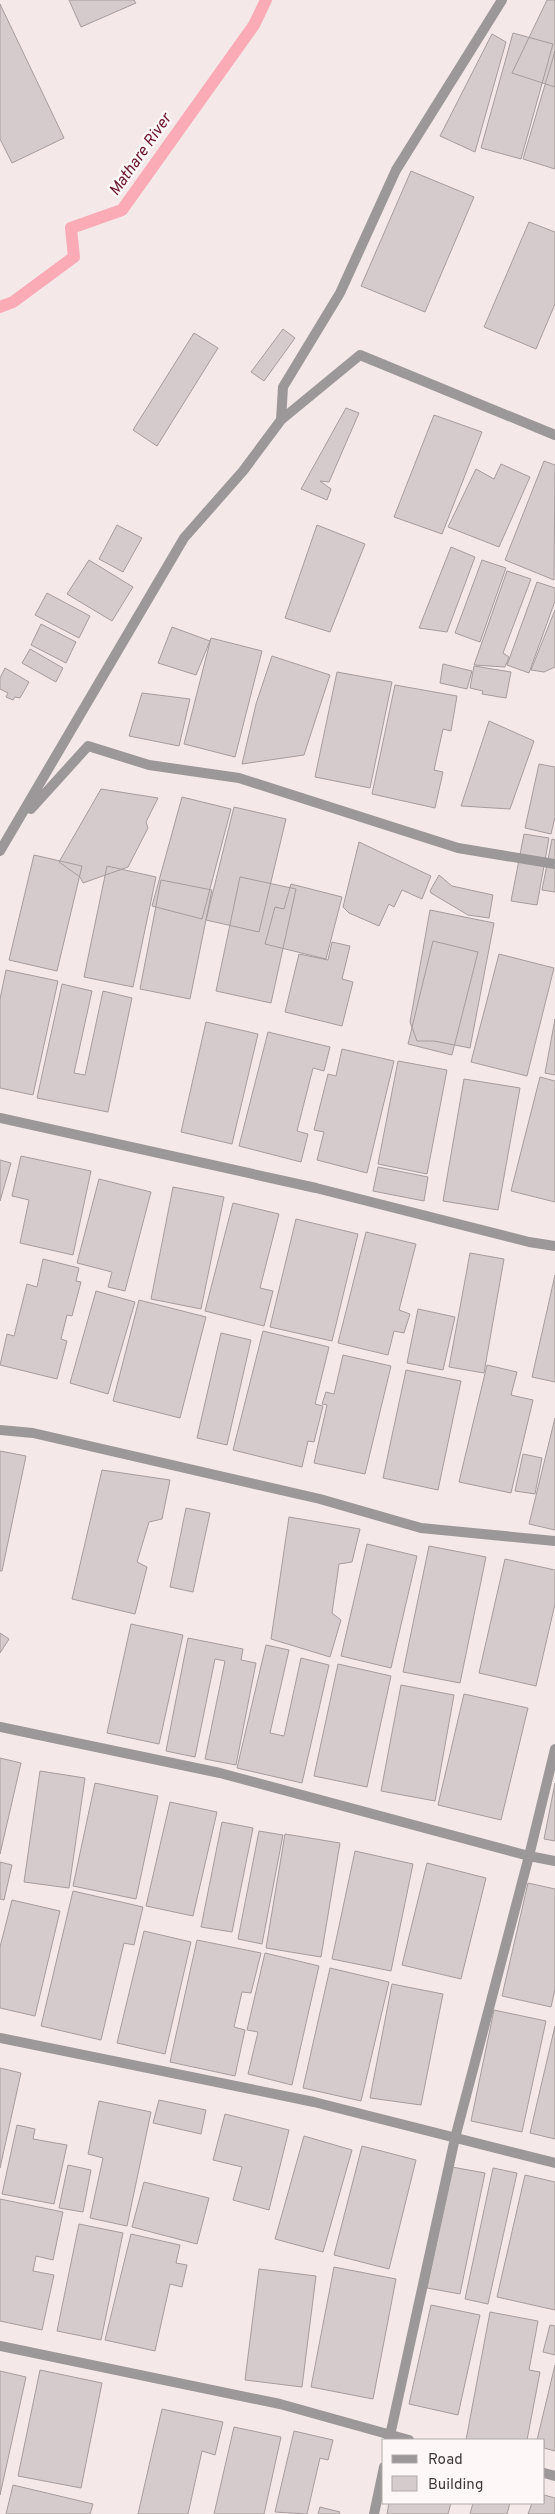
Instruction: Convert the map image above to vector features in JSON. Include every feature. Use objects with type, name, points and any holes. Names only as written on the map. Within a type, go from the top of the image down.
[{"type":"street","points":[[281,420],[283,387],[340,293],[396,170],[502,0]]},
{"type":"street","points":[[0,851],[17,825],[115,652],[184,538],[243,471],[281,420],[360,354],[555,435]]},
{"type":"street","points":[[17,825],[88,746],[149,765],[239,778],[458,848],[555,864]]},
{"type":"street","points":[[0,1118],[316,1188],[529,1242],[555,1246]]},
{"type":"street","points":[[0,1430],[33,1433],[320,1499],[421,1528],[555,1541]]},
{"type":"street","points":[[0,1727],[220,1773],[529,1856],[555,1861]]},
{"type":"street","points":[[0,2346],[280,2404],[390,2438],[455,2138],[555,1749]]},
{"type":"street","points":[[0,2038],[314,2102],[555,2163]]},
{"type":"street","points":[[374,2514],[382,2476]]},
{"type":"building","points":[[69,0],[134,0],[136,3],[81,27]]},
{"type":"building","points":[[547,0],[555,0],[555,87],[512,73]]},
{"type":"building","points":[[0,4],[64,138],[12,163],[0,139]]},
{"type":"building","points":[[513,33],[553,44],[521,159],[481,148]]},
{"type":"building","points":[[492,34],[506,42],[475,152],[440,136]]},
{"type":"building","points":[[555,51],[555,169],[523,159]]},
{"type":"building","points":[[411,171],[474,197],[425,312],[361,286]]},
{"type":"building","points":[[529,222],[555,232],[555,304],[536,349],[484,327]]},
{"type":"building","points":[[283,329],[295,338],[264,381],[251,372]]},
{"type":"building","points":[[194,333],[218,348],[157,446],[133,430]]},
{"type":"building","points":[[346,408],[359,413],[329,482],[320,481],[331,489],[327,500],[301,489]]},
{"type":"building","points":[[434,415],[482,432],[442,534],[394,517]]},
{"type":"building","points":[[544,461],[555,465],[554,580],[505,560]]},
{"type":"building","points":[[501,464],[530,477],[499,547],[448,527],[476,469],[494,479]]},
{"type":"building","points":[[117,525],[142,538],[123,572],[99,559]]},
{"type":"building","points":[[317,525],[365,544],[330,632],[285,618]]},
{"type":"building","points":[[451,547],[475,557],[447,632],[419,628]]},
{"type":"building","points":[[89,560],[133,587],[112,621],[67,594]]},
{"type":"building","points":[[482,560],[506,568],[480,642],[455,633]]},
{"type":"building","points":[[507,571],[531,579],[503,653],[509,657],[505,667],[474,665]]},
{"type":"building","points":[[537,582],[555,588],[555,601],[529,673],[507,665]]},
{"type":"building","points":[[47,593],[90,616],[79,638],[35,615]]},
{"type":"building","points":[[555,610],[555,667],[544,672],[531,670]]},
{"type":"building","points":[[41,624],[76,642],[66,663],[31,645]]},
{"type":"building","points":[[172,627],[210,641],[196,675],[158,663]]},
{"type":"building","points":[[211,638],[262,651],[235,757],[184,744]]},
{"type":"building","points":[[30,649],[63,668],[56,682],[22,663]]},
{"type":"building","points":[[272,656],[330,675],[304,755],[242,764],[256,704]]},
{"type":"building","points":[[443,664],[472,671],[467,689],[440,683]]},
{"type":"building","points":[[474,666],[511,672],[506,698],[482,694],[483,691],[470,688]]},
{"type":"building","points":[[5,668],[29,682],[20,698],[15,697],[13,700],[6,697],[8,693],[0,689],[0,678]]},
{"type":"building","points":[[337,672],[392,682],[370,788],[315,777]]},
{"type":"building","points":[[395,685],[457,696],[451,731],[443,729],[434,770],[443,772],[435,808],[372,794]]},
{"type":"building","points":[[142,693],[190,699],[179,746],[129,736]]},
{"type":"building","points":[[489,721],[534,741],[510,809],[461,806]]},
{"type":"building","points":[[539,764],[555,767],[555,817],[551,834],[525,828]]},
{"type":"building","points":[[101,789],[158,798],[146,822],[148,828],[128,867],[83,883],[80,877],[59,862]]},
{"type":"building","points":[[182,797],[231,809],[202,919],[152,906]]},
{"type":"building","points":[[234,807],[286,819],[259,932],[206,920]]},
{"type":"building","points":[[524,834],[549,838],[537,905],[511,901]]},
{"type":"building","points":[[552,839],[555,840],[555,892],[542,890]]},
{"type":"building","points":[[359,842],[431,876],[422,899],[402,890],[394,907],[389,904],[379,926],[349,913],[343,907]]},
{"type":"building","points":[[34,855],[82,866],[57,971],[9,960]]},
{"type":"building","points":[[107,866],[156,877],[133,987],[84,977]]},
{"type":"building","points":[[439,875],[452,886],[493,895],[489,918],[468,915],[431,893],[430,891]]},
{"type":"building","points":[[240,877],[296,889],[271,1003],[216,991]]},
{"type":"building","points":[[161,880],[212,890],[190,999],[140,989]]},
{"type":"building","points":[[291,884],[342,897],[326,959],[265,944],[275,907],[284,909]]},
{"type":"building","points":[[430,910],[494,923],[470,1048],[434,1041],[417,1041],[410,1022]]},
{"type":"building","points":[[433,941],[478,952],[452,1055],[408,1044]]},
{"type":"building","points":[[332,942],[350,946],[342,979],[353,982],[342,1026],[285,1012],[299,954],[328,960]]},
{"type":"building","points":[[499,954],[554,968],[527,1076],[471,1062]]},
{"type":"building","points":[[6,970],[58,981],[33,1095],[0,1088],[0,999]]},
{"type":"building","points":[[62,984],[92,991],[74,1073],[85,1075],[103,991],[132,998],[108,1112],[37,1098]]},
{"type":"building","points":[[555,1019],[555,1075],[545,1073]]},
{"type":"building","points":[[206,1022],[258,1034],[232,1144],[181,1132]]},
{"type":"building","points":[[268,1032],[330,1047],[324,1071],[313,1068],[297,1131],[308,1134],[301,1162],[239,1146]]},
{"type":"building","points":[[342,1049],[394,1061],[367,1173],[317,1160],[324,1132],[314,1130],[328,1074],[336,1076]]},
{"type":"building","points":[[398,1061],[447,1070],[427,1174],[378,1164]]},
{"type":"building","points":[[540,1077],[555,1081],[555,1202],[511,1191]]},
{"type":"building","points":[[464,1079],[520,1088],[498,1210],[443,1201]]},
{"type":"building","points":[[21,1156],[91,1171],[73,1255],[20,1243],[29,1200],[12,1196]]},
{"type":"building","points":[[0,1160],[11,1163],[0,1201]]},
{"type":"building","points":[[378,1167],[428,1177],[424,1201],[373,1191]]},
{"type":"building","points":[[99,1179],[151,1192],[125,1291],[108,1287],[112,1272],[77,1263]]},
{"type":"building","points":[[173,1187],[224,1197],[201,1309],[151,1299]]},
{"type":"building","points":[[233,1203],[279,1214],[260,1288],[273,1291],[264,1326],[205,1311]]},
{"type":"building","points":[[296,1219],[358,1234],[332,1341],[270,1327]]},
{"type":"building","points":[[366,1232],[416,1244],[399,1310],[410,1314],[404,1333],[394,1331],[388,1355],[338,1343]]},
{"type":"building","points":[[470,1253],[504,1259],[484,1373],[449,1367]]},
{"type":"building","points":[[43,1259],[79,1268],[76,1281],[81,1282],[72,1316],[67,1315],[61,1339],[67,1341],[57,1379],[0,1365],[7,1334],[14,1336],[27,1284],[37,1287]]},
{"type":"building","points":[[555,1275],[555,1382],[532,1377]]},
{"type":"building","points":[[96,1291],[135,1302],[108,1394],[70,1383]]},
{"type":"building","points":[[139,1300],[206,1317],[180,1418],[113,1401]]},
{"type":"building","points":[[418,1309],[455,1317],[443,1370],[407,1363]]},
{"type":"building","points":[[263,1331],[329,1347],[315,1404],[323,1406],[314,1442],[308,1441],[302,1467],[233,1450]]},
{"type":"building","points":[[221,1333],[251,1340],[227,1445],[197,1438]]},
{"type":"building","points":[[343,1355],[391,1366],[365,1474],[314,1463],[327,1405],[322,1404],[326,1392],[334,1394]]},
{"type":"building","points":[[487,1365],[517,1372],[511,1395],[533,1400],[511,1493],[459,1482]]},
{"type":"building","points":[[406,1370],[461,1381],[438,1490],[383,1478]]},
{"type":"building","points":[[555,1418],[555,1530],[529,1524]]},
{"type":"building","points":[[0,1451],[26,1456],[2,1571],[0,1571]]},
{"type":"building","points":[[523,1454],[542,1458],[535,1494],[515,1491]]},
{"type":"building","points":[[102,1470],[170,1480],[162,1519],[149,1522],[137,1562],[147,1567],[135,1614],[72,1599]]},
{"type":"building","points":[[186,1508],[210,1513],[193,1592],[170,1587]]},
{"type":"building","points":[[289,1517],[360,1529],[352,1562],[339,1564],[332,1613],[341,1620],[330,1657],[271,1639]]},
{"type":"building","points":[[367,1544],[417,1556],[391,1668],[341,1656]]},
{"type":"building","points":[[429,1546],[486,1557],[460,1683],[403,1672]]},
{"type":"building","points":[[505,1559],[555,1570],[555,1604],[536,1686],[479,1673]]},
{"type":"building","points":[[131,1624],[183,1635],[159,1744],[107,1733]]},
{"type":"building","points":[[0,1633],[9,1639],[0,1653]]},
{"type":"building","points":[[188,1638],[243,1649],[241,1660],[256,1663],[236,1765],[205,1759],[225,1661],[215,1659],[195,1757],[166,1751]]},
{"type":"building","points":[[266,1645],[289,1650],[270,1733],[284,1736],[301,1658],[329,1665],[302,1783],[237,1768]]},
{"type":"building","points":[[338,1664],[391,1676],[367,1787],[314,1776]]},
{"type":"building","points":[[401,1685],[454,1695],[435,1801],[381,1791]]},
{"type":"building","points":[[464,1694],[528,1708],[501,1820],[438,1805]]},
{"type":"building","points":[[0,1758],[21,1763],[0,1854]]},
{"type":"building","points":[[40,1771],[85,1778],[69,1888],[24,1882]]},
{"type":"building","points":[[95,1783],[158,1796],[136,1899],[73,1886]]},
{"type":"building","points":[[555,1783],[555,1841],[544,1839]]},
{"type":"building","points":[[170,1802],[217,1812],[193,1916],[146,1906]]},
{"type":"building","points":[[222,1822],[253,1828],[232,1932],[201,1927]]},
{"type":"building","points":[[259,1831],[283,1835],[262,1944],[238,1939]]},
{"type":"building","points":[[285,1834],[340,1843],[321,1957],[266,1948]]},
{"type":"building","points":[[355,1851],[413,1864],[391,1971],[332,1959]]},
{"type":"building","points":[[0,1862],[12,1865],[4,1900],[0,1899]]},
{"type":"building","points":[[427,1863],[486,1878],[461,1979],[402,1965]]},
{"type":"building","points":[[528,1883],[555,1889],[555,1989],[551,2007],[502,1996]]},
{"type":"building","points":[[73,1891],[143,1907],[134,1945],[124,1943],[101,2040],[41,2026]]},
{"type":"building","points":[[12,1900],[60,1911],[35,2016],[0,2008],[0,1947]]},
{"type":"building","points":[[144,1931],[191,1942],[165,2054],[117,2043]]},
{"type":"building","points":[[197,1940],[261,1953],[251,1993],[242,1992],[234,2027],[245,2030],[235,2076],[170,2062]]},
{"type":"building","points":[[265,1953],[319,1966],[292,2085],[248,2074],[258,2032],[247,2030]]},
{"type":"building","points":[[330,1968],[389,1982],[361,2101],[303,2088]]},
{"type":"building","points":[[392,1984],[443,1994],[421,2105],[370,2098]]},
{"type":"building","points":[[494,2010],[546,2021],[522,2132],[471,2121]]},
{"type":"building","points":[[555,2026],[555,2139],[530,2133]]},
{"type":"building","points":[[0,2068],[21,2073],[0,2168]]},
{"type":"building","points":[[159,2100],[206,2110],[201,2134],[153,2123]]},
{"type":"building","points":[[99,2101],[151,2112],[127,2226],[90,2218],[103,2158],[88,2154]]},
{"type":"building","points":[[225,2114],[289,2130],[269,2210],[233,2200],[242,2167],[213,2160]]},
{"type":"building","points":[[17,2125],[35,2129],[33,2139],[67,2145],[54,2204],[2,2194]]},
{"type":"building","points":[[304,2136],[352,2150],[323,2252],[275,2239]]},
{"type":"building","points":[[362,2146],[416,2160],[389,2269],[334,2255]]},
{"type":"building","points":[[68,2165],[91,2170],[83,2212],[59,2208]]},
{"type":"building","points":[[452,2167],[485,2173],[460,2294],[427,2288]]},
{"type":"building","points":[[493,2168],[517,2173],[488,2304],[465,2299]]},
{"type":"building","points":[[525,2175],[555,2182],[555,2310],[497,2297]]},
{"type":"building","points":[[144,2182],[209,2198],[197,2244],[132,2227]]},
{"type":"building","points":[[0,2199],[63,2212],[53,2260],[36,2256],[33,2271],[54,2275],[42,2330],[0,2321]]},
{"type":"building","points":[[79,2224],[123,2233],[101,2340],[57,2331]]},
{"type":"building","points":[[131,2234],[180,2245],[176,2263],[187,2265],[182,2287],[170,2284],[155,2351],[105,2340]]},
{"type":"building","points":[[334,2267],[396,2279],[373,2399],[311,2387]]},
{"type":"building","points":[[259,2269],[316,2276],[302,2387],[245,2380]]},
{"type":"building","points":[[431,2305],[480,2315],[458,2415],[409,2404]]},
{"type":"building","points":[[490,2312],[538,2321],[529,2370],[540,2372],[527,2439],[466,2439]]},
{"type":"building","points":[[550,2325],[555,2326],[555,2355],[543,2352]]},
{"type":"building","points":[[555,2365],[555,2451],[545,2448],[545,2439],[537,2439]]},
{"type":"building","points":[[40,2370],[102,2383],[81,2488],[18,2476]]},
{"type":"building","points":[[0,2371],[26,2377],[0,2495]]},
{"type":"building","points":[[162,2409],[223,2422],[215,2455],[202,2451],[188,2514],[138,2514]]},
{"type":"building","points":[[234,2427],[281,2437],[264,2514],[214,2514]]},
{"type":"building","points":[[294,2431],[333,2440],[328,2460],[320,2458],[307,2514],[275,2512]]},
{"type":"building","points":[[13,2485],[93,2504],[90,2514],[6,2514]]},
{"type":"building","points":[[545,2495],[555,2498],[555,2514],[528,2514],[532,2504],[545,2504]]},
{"type":"building","points":[[389,2504],[451,2504],[448,2514],[387,2514]]},
{"type":"building","points":[[473,2504],[510,2504],[507,2514],[470,2514]]},
{"type":"building","points":[[320,2507],[340,2512],[339,2514],[318,2514]]},
{"type":"waterway","name":"Mathare River","points":[[0,307],[13,302],[74,257],[71,228],[122,210],[254,25],[266,0]]}]
